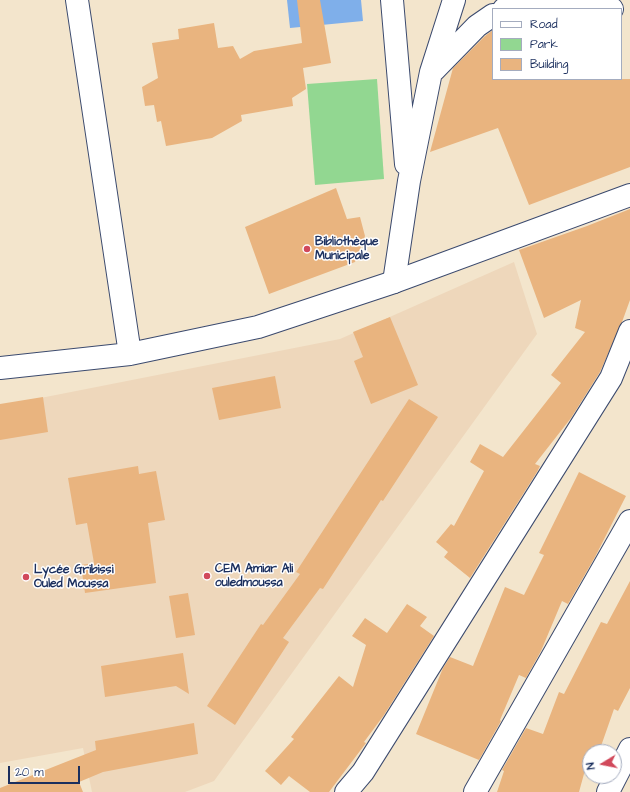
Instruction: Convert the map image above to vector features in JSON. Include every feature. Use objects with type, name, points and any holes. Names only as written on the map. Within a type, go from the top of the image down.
[{"type":"street","points":[[77,0],[130,354]]},
{"type":"street","points":[[392,0],[404,156],[409,181]]},
{"type":"street","points":[[394,282],[409,181],[431,72],[454,0]]},
{"type":"street","points":[[507,8],[534,0],[559,1],[605,8]]},
{"type":"street","points":[[431,72],[477,26],[492,16]]},
{"type":"street","points":[[0,368],[130,354],[258,327],[394,282],[630,195]]},
{"type":"street","points":[[346,792],[363,772],[611,378],[630,331]]},
{"type":"street","points":[[476,792],[630,521]]},
{"type":"street","points":[[608,792],[630,749]]},
{"type":"shaded area","name":"CEM Amiar Ali ouledmoussa","points":[[514,262],[537,334],[214,781],[185,792],[92,792],[83,748],[0,763],[0,406],[340,339]]},
{"type":"green space","points":[[377,79],[384,179],[315,185],[307,84]]},
{"type":"water","points":[[287,0],[361,0],[363,21],[290,28]]},
{"type":"building","points":[[297,0],[320,0],[331,63],[303,68],[306,89],[292,98],[293,106],[241,115],[242,121],[212,138],[166,146],[161,121],[157,122],[154,105],[145,106],[142,87],[158,78],[152,43],[179,39],[178,29],[214,23],[218,48],[233,46],[240,59],[254,51],[302,43]]},
{"type":"building","points":[[492,31],[492,80],[630,79],[630,167],[529,205],[498,128],[430,152],[453,68]]},
{"type":"building","name":"Bibliothèque Municipale","points":[[336,188],[347,219],[360,217],[365,236],[355,262],[269,294],[245,227]]},
{"type":"building","points":[[630,209],[630,300],[622,322],[600,372],[571,418],[535,464],[540,466],[537,472],[470,578],[444,557],[448,552],[436,542],[451,524],[454,526],[484,471],[470,462],[480,444],[503,457],[561,383],[551,375],[585,332],[575,328],[581,300],[544,318],[519,250]]},
{"type":"building","points":[[390,317],[418,385],[371,404],[354,361],[363,357],[353,332]]},
{"type":"building","points":[[275,376],[281,408],[219,420],[212,388]]},
{"type":"building","points":[[43,397],[48,432],[0,440],[0,404]]},
{"type":"building","points":[[409,399],[438,417],[383,501],[381,500],[323,589],[320,588],[283,638],[289,642],[235,725],[207,706],[261,624],[263,625],[300,574],[296,572]]},
{"type":"building","points":[[138,466],[139,474],[156,471],[165,520],[148,523],[156,583],[85,593],[81,565],[94,563],[87,523],[76,525],[68,478]]},
{"type":"building","points":[[579,472],[626,496],[595,557],[568,604],[562,601],[541,651],[526,678],[519,675],[500,720],[501,721],[479,760],[416,734],[443,668],[450,657],[473,666],[505,587],[524,595],[544,555],[539,553]]},
{"type":"building","points":[[630,581],[630,688],[618,711],[614,709],[602,744],[582,744],[582,781],[579,792],[497,792],[504,771],[502,770],[526,728],[543,734],[559,692],[564,694],[601,622],[607,624]]},
{"type":"building","points":[[188,593],[195,635],[176,638],[169,596]]},
{"type":"building","points":[[407,604],[427,617],[420,626],[434,636],[384,715],[364,742],[366,743],[329,792],[310,792],[289,776],[281,785],[265,771],[294,739],[291,737],[339,676],[353,687],[366,645],[352,636],[365,618],[387,633]]},
{"type":"building","points":[[183,653],[189,694],[176,686],[105,697],[101,666]]},
{"type":"building","points":[[194,723],[198,754],[103,772],[79,782],[83,792],[0,792],[0,788],[96,750],[95,741]]},
{"type":"place","name":"Bibliothèque Municipale","points":[[307,249]]},
{"type":"place","name":"CEM Amiar Ali ouledmoussa","points":[[207,576]]},
{"type":"place","name":"Lycée Gribissi Ouled Moussa","points":[[26,577]]}]
